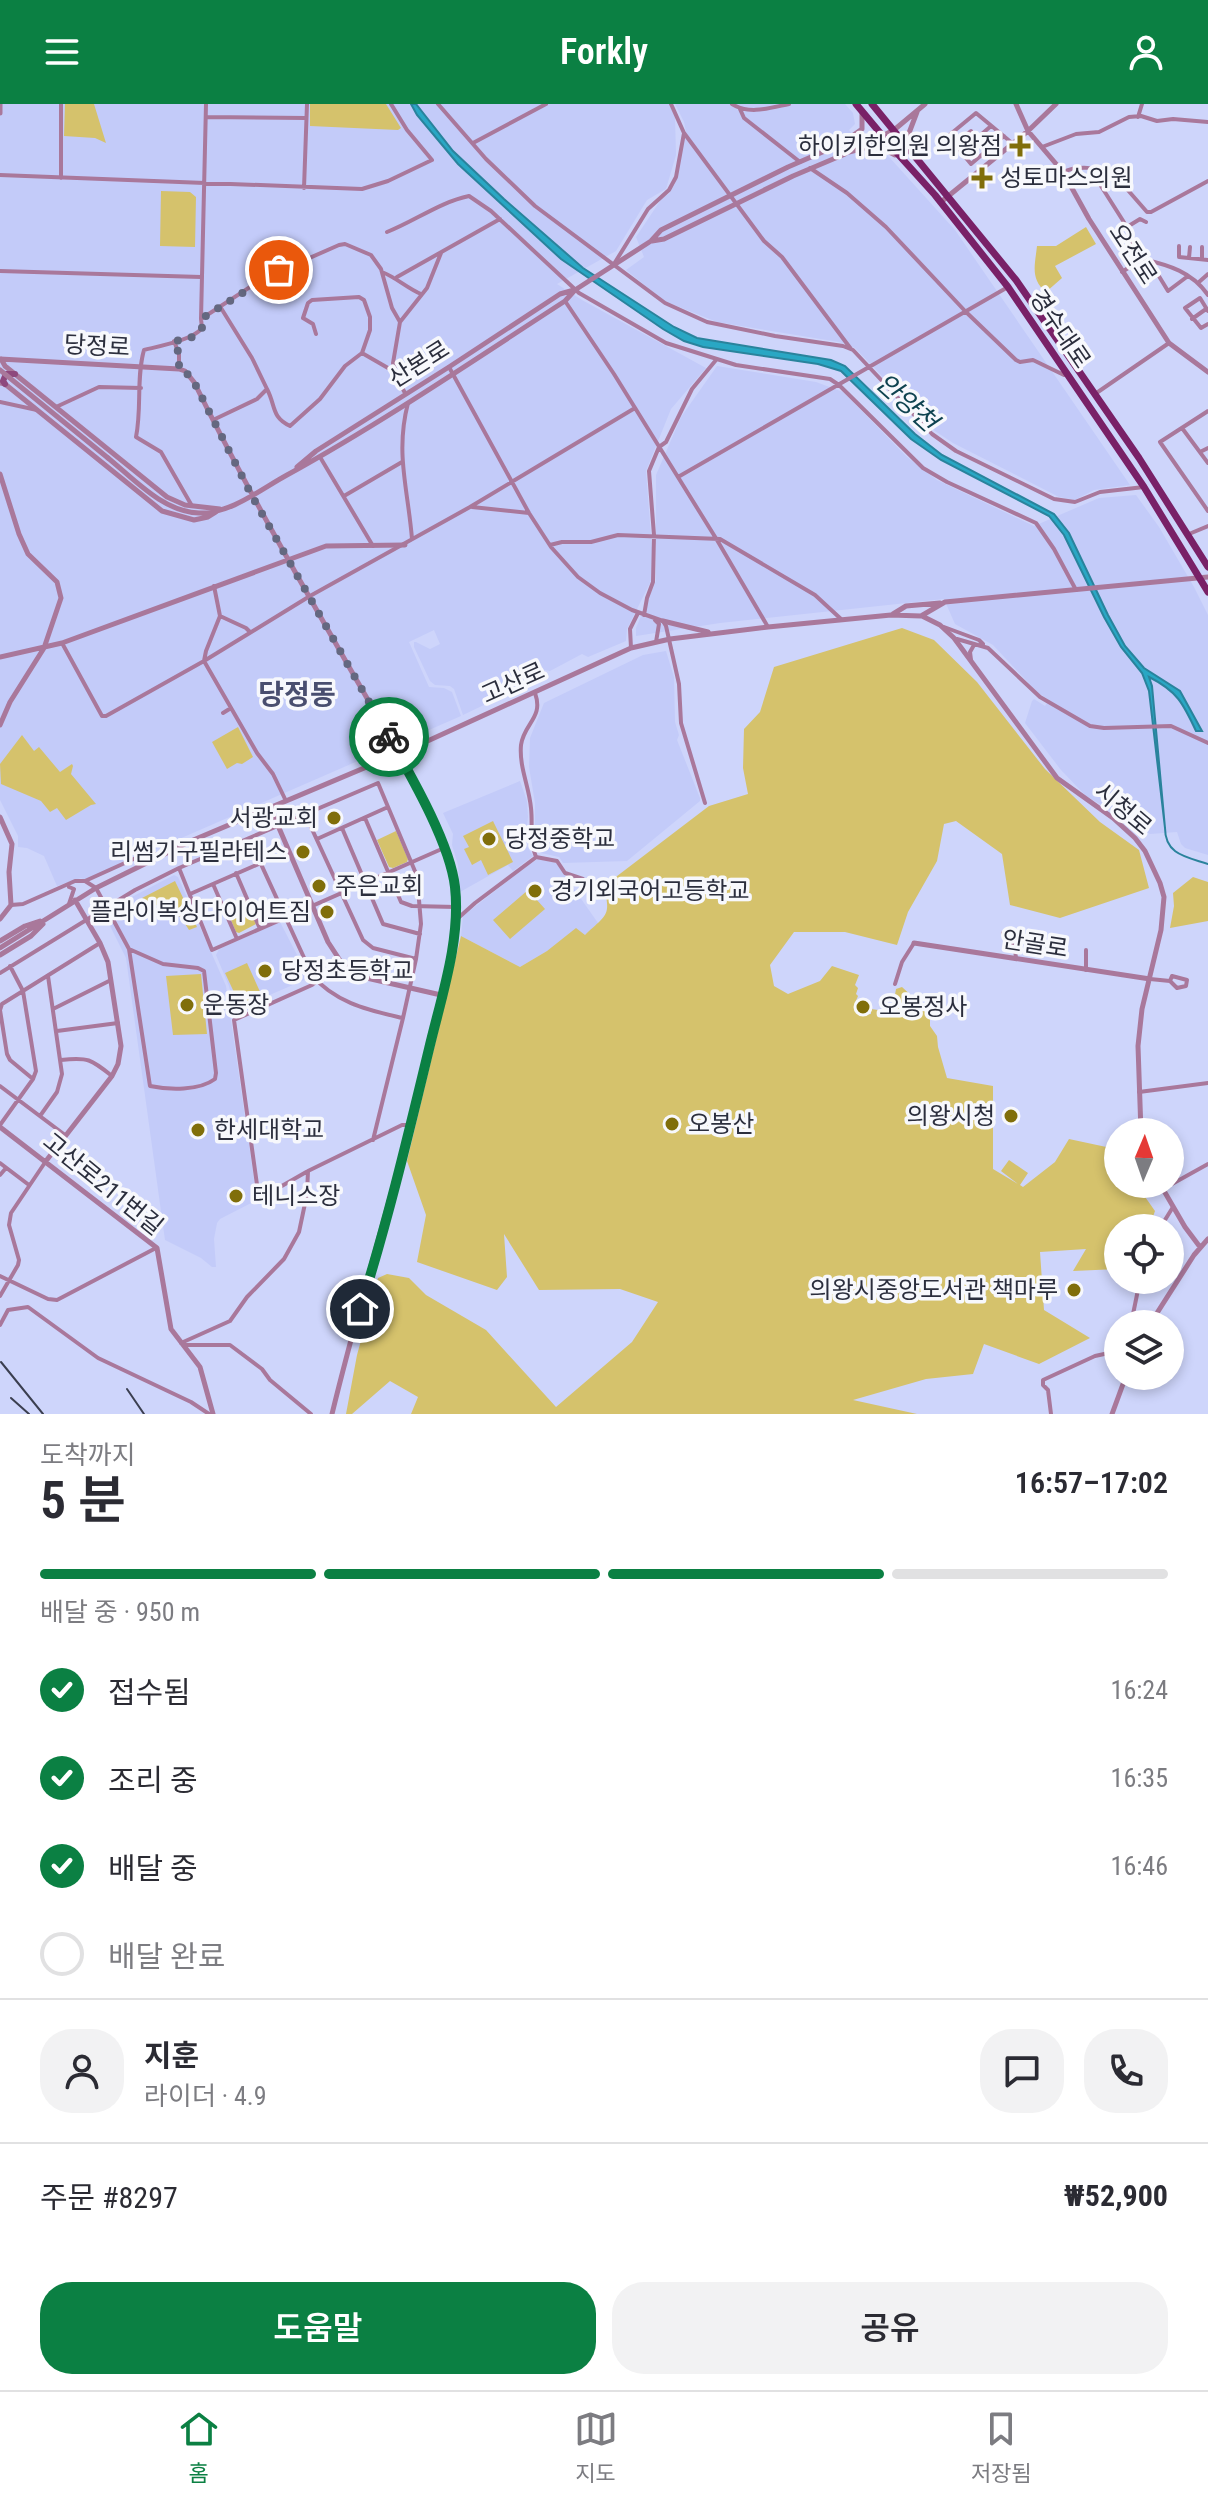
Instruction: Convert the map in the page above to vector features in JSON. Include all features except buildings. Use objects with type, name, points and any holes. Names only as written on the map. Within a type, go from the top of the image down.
[{"type":"main road","name":"경수대로","points":[[872,104],[1016,280],[1189,534],[1208,567]]},
{"type":"main road","name":"경수대로","points":[[859,107],[941,202],[1008,287],[1204,577],[1208,592]]},
{"type":"main road","points":[[2,382],[6,374],[15,374]]},
{"type":"street","points":[[0,104],[0,113]]},
{"type":"street","points":[[61,104],[61,178]]},
{"type":"street","points":[[192,506],[161,452],[136,437],[141,388],[138,379],[144,350],[189,339],[202,328],[206,104]]},
{"type":"street","points":[[304,188],[307,104]]},
{"type":"street","points":[[0,175],[304,188],[371,187],[432,160],[407,130],[391,104]]},
{"type":"street","points":[[438,104],[486,159],[535,206],[560,223],[610,268],[665,303],[707,322],[853,350]]},
{"type":"street","points":[[473,143],[546,104]]},
{"type":"street","points":[[671,104],[684,133],[764,241],[782,257],[868,368],[932,434],[956,451],[1054,499],[1075,502],[1100,492],[1144,487]]},
{"type":"street","points":[[732,104],[740,109],[744,118],[800,162]]},
{"type":"street","points":[[740,109],[789,104]]},
{"type":"street","points":[[841,144],[882,136],[925,104]]},
{"type":"street","name":"오전로","points":[[1016,104],[1028,131],[1063,172],[1122,272],[1169,343],[1208,372]]},
{"type":"street","points":[[941,202],[1056,104]]},
{"type":"street","points":[[1138,117],[1142,104]]},
{"type":"street","points":[[577,289],[651,241],[661,230],[841,144],[862,129],[863,118],[859,107]]},
{"type":"street","points":[[912,153],[909,133],[919,109]]},
{"type":"street","points":[[1004,136],[971,164],[947,137],[976,113],[991,126],[1004,136],[1012,143]]},
{"type":"street","points":[[206,117],[306,118]]},
{"type":"street","points":[[1042,147],[1076,134],[1099,132],[1129,117],[1208,122]]},
{"type":"street","points":[[961,152],[991,126]]},
{"type":"street","points":[[954,144],[971,131]]},
{"type":"street","points":[[610,268],[648,209],[669,190],[676,177],[684,133]]},
{"type":"street","points":[[845,154],[858,142]]},
{"type":"street","points":[[651,241],[664,239],[845,154],[876,145],[903,160]]},
{"type":"street","points":[[810,168],[847,193],[886,227],[1016,360],[1033,360],[1066,376]]},
{"type":"street","points":[[1063,172],[1072,168],[1112,172],[1147,212],[1208,181]]},
{"type":"street","points":[[1105,183],[1101,186],[1127,227],[1142,259]]},
{"type":"street","points":[[387,232],[457,198],[469,196],[478,200],[577,289],[666,343],[736,365],[830,379],[923,468],[1036,523],[1078,590]]},
{"type":"street","points":[[397,277],[500,219]]},
{"type":"street","points":[[1127,227],[1136,225],[1140,219],[1146,222]]},
{"type":"street","points":[[201,319],[264,278],[345,244],[371,255],[382,272],[392,308],[400,322]]},
{"type":"street","points":[[1179,246],[1179,257],[1205,260],[1202,247]]},
{"type":"street","points":[[1189,258],[1190,247]]},
{"type":"street","points":[[405,393],[395,368],[394,352],[400,322],[427,288],[441,252]]},
{"type":"street","points":[[1122,272],[1142,259],[1179,269],[1199,282],[1208,295]]},
{"type":"street","points":[[0,271],[201,277]]},
{"type":"street","points":[[382,272],[397,277],[408,288],[421,294]]},
{"type":"street","points":[[1157,273],[1168,291],[1189,276]]},
{"type":"street","points":[[1199,282],[1208,274]]},
{"type":"street","points":[[678,477],[1008,287]]},
{"type":"street","name":"산본로","points":[[0,370],[167,505],[200,513],[220,510],[252,496],[320,457],[565,301],[577,289]]},
{"type":"street","name":"산본로","points":[[286,475],[316,451],[405,393],[560,294],[577,289]]},
{"type":"street","points":[[221,308],[276,405],[275,415],[279,421],[290,426],[320,399],[345,366],[362,353],[370,325],[364,300],[359,297],[312,300],[303,318],[313,324],[316,334]]},
{"type":"street","points":[[1192,319],[1207,310],[1200,298],[1185,308],[1192,319],[1201,328],[1208,324]]},
{"type":"street","points":[[565,301],[716,538],[768,627]]},
{"type":"street","points":[[174,341],[179,354],[179,369],[185,371],[194,382],[252,496],[399,753],[445,848],[455,888],[456,920],[441,995],[410,1125],[332,1414]]},
{"type":"street","points":[[1095,394],[1169,343]]},
{"type":"street","points":[[362,353],[388,368],[395,368]]},
{"type":"street","points":[[0,359],[167,497],[192,506],[220,510]]},
{"type":"street","name":"당정로","points":[[0,359],[179,369]]},
{"type":"street","points":[[631,648],[630,629],[641,614],[653,582],[654,535],[649,471],[692,389],[717,359]]},
{"type":"street","points":[[449,367],[529,513],[550,545],[587,583],[641,614],[712,633]]},
{"type":"street","points":[[2,382],[162,511],[194,520],[220,510]]},
{"type":"street","points":[[56,407],[99,387],[141,388]]},
{"type":"street","points":[[213,420],[257,399],[267,389]]},
{"type":"street","points":[[409,400],[401,434],[412,539]]},
{"type":"street","points":[[0,402],[39,411]]},
{"type":"street","points":[[62,643],[102,716],[106,716],[310,596],[405,545],[635,408]]},
{"type":"street","points":[[1208,411],[1160,442],[1208,511]]},
{"type":"street","points":[[1182,428],[1208,463]]},
{"type":"street","points":[[1200,452],[1208,448]]},
{"type":"street","points":[[320,457],[373,546]]},
{"type":"street","points":[[344,496],[402,462]]},
{"type":"street","points":[[0,474],[28,554],[57,582],[61,598],[44,648],[10,702],[0,725]]},
{"type":"street","points":[[470,507],[529,513]]},
{"type":"street","points":[[1189,534],[1208,526]]},
{"type":"street","points":[[550,545],[591,542],[618,535],[716,538],[815,595],[841,619]]},
{"type":"street","points":[[0,657],[62,643],[287,558],[328,546],[405,545]]},
{"type":"street","points":[[891,615],[906,606],[1204,577]]},
{"type":"street","points":[[214,586],[220,616],[204,661],[257,753],[273,774],[286,801]]},
{"type":"street","points":[[921,616],[945,602]]},
{"type":"street","points":[[945,602],[937,609],[936,617],[940,625],[979,640],[1040,697],[1090,726],[1165,725],[1208,743]]},
{"type":"street","points":[[220,616],[250,632]]},
{"type":"street","name":"고산로","points":[[0,948],[96,888],[162,855],[535,693],[631,648],[712,633],[841,619],[921,616]]},
{"type":"street","name":"시청로","points":[[921,616],[940,625],[954,638],[1057,778],[1113,818],[1145,851],[1160,883],[1164,897],[1161,930],[1138,1037],[1140,1118]]},
{"type":"street","points":[[654,618],[659,624],[656,642]]},
{"type":"street","points":[[663,621],[679,684],[681,723],[705,803]]},
{"type":"street","points":[[954,638],[985,646]]},
{"type":"street","points":[[971,660],[970,652],[974,645]]},
{"type":"street","points":[[535,693],[537,710],[521,745],[523,779],[531,806],[530,843],[536,857]]},
{"type":"street","points":[[223,713],[231,708]]},
{"type":"street","points":[[0,973],[106,906],[179,868],[378,783],[412,862],[421,906],[416,959],[373,1140]]},
{"type":"street","points":[[270,807],[328,942],[341,962],[358,976],[441,995]]},
{"type":"street","points":[[317,839],[389,807]]},
{"type":"street","points":[[305,814],[364,942],[377,949],[416,959]]},
{"type":"street","points":[[0,817],[12,844],[9,872],[11,905],[0,919]]},
{"type":"street","points":[[365,818],[401,902],[456,907]]},
{"type":"street","points":[[342,828],[383,924],[420,934]]},
{"type":"street","points":[[249,838],[307,968],[317,982],[349,1004],[403,1018]]},
{"type":"street","points":[[179,868],[212,950],[445,848]]},
{"type":"street","points":[[11,905],[23,904],[75,881],[85,881],[147,853],[162,855]]},
{"type":"street","points":[[456,920],[536,857],[557,861],[565,873],[583,879],[605,897]]},
{"type":"street","points":[[190,894],[261,863]]},
{"type":"street","points":[[236,873],[260,929]]},
{"type":"street","points":[[85,881],[96,888],[129,949],[150,1086],[201,1087],[209,1084],[216,1073],[204,971],[163,964],[129,949]]},
{"type":"street","points":[[213,884],[237,939]]},
{"type":"street","points":[[0,1296],[19,1260],[9,1225],[11,1213],[65,1135],[112,1076],[120,1059],[118,1023],[108,962],[87,919],[72,902],[74,889],[67,887]]},
{"type":"street","points":[[0,941],[25,926],[49,918]]},
{"type":"street","points":[[0,955],[31,936],[49,918]]},
{"type":"street","points":[[1003,933],[1015,948],[1016,959]]},
{"type":"street","points":[[33,1079],[7,1054],[0,1010],[2,1004],[100,943]]},
{"type":"street","points":[[895,984],[902,962],[914,943]]},
{"type":"street","name":"안골로","points":[[914,943],[1150,979]]},
{"type":"street","points":[[1086,950],[1086,970]]},
{"type":"street","points":[[341,962],[317,982],[234,1020],[259,1199],[308,1171],[402,1125],[410,1125]]},
{"type":"street","points":[[0,1126],[36,1071],[23,991],[10,966]]},
{"type":"street","points":[[40,1116],[57,1092],[62,1074],[48,976]]},
{"type":"street","points":[[1150,979],[1170,981]]},
{"type":"street","points":[[53,1009],[111,980]]},
{"type":"street","points":[[57,1031],[118,1023]]},
{"type":"street","points":[[61,1060],[85,1057],[112,1076]]},
{"type":"street","points":[[1139,1092],[1208,1083]]},
{"type":"street","points":[[0,1086],[65,1135]]},
{"type":"street","name":"고산로211번길","points":[[0,1126],[157,1248],[168,1320],[171,1329],[200,1367],[211,1414]]},
{"type":"street","points":[[0,1163],[29,1185]]},
{"type":"street","points":[[1184,1176],[1208,1164]]},
{"type":"street","points":[[0,1175],[6,1168]]},
{"type":"street","points":[[182,1344],[230,1321],[247,1297],[284,1259],[299,1232],[308,1171]]},
{"type":"street","points":[[1168,1198],[1200,1247]]},
{"type":"street","points":[[1169,1214],[1173,1207]]},
{"type":"street","points":[[1159,1310],[1208,1239]]},
{"type":"street","points":[[0,1276],[48,1299],[57,1300],[157,1248]]},
{"type":"street","points":[[0,1325],[8,1310],[28,1307],[98,1358],[211,1414]]},
{"type":"street","points":[[182,1344],[230,1345],[262,1369],[270,1380],[311,1414]]},
{"type":"street","points":[[1051,1414],[1048,1390],[1043,1380],[1104,1354]]},
{"type":"street","points":[[1112,1414],[1121,1390]]},
{"type":"shaded area","points":[[0,104],[669,104],[675,117],[676,155],[666,189],[647,200],[616,251],[557,284],[706,368],[671,409],[646,471],[652,549],[651,581],[627,629],[626,641],[588,657],[582,654],[550,671],[539,672],[540,678],[463,715],[454,689],[430,681],[414,647],[414,642],[430,649],[440,644],[434,630],[409,642],[429,687],[452,692],[461,716],[85,880],[81,878],[57,886],[44,856],[18,847],[18,836],[0,800]]},
{"type":"shaded area","points":[[65,104],[94,104],[106,143],[95,138],[64,136]]},
{"type":"shaded area","points":[[310,104],[386,104],[401,128],[310,126]]},
{"type":"shaded area","points":[[411,104],[416,104],[453,151],[583,268],[674,327],[697,338],[831,360],[845,366],[915,434],[942,455],[1054,514],[1069,533],[1125,646],[1144,668],[1180,691],[1202,731],[1196,731],[1173,693],[1149,677],[1165,828],[1149,691],[1142,673],[1121,647],[1104,617],[1064,535],[1049,516],[941,460],[911,439],[841,371],[818,364],[703,347],[663,329],[561,259],[458,164]]},
{"type":"shaded area","points":[[675,104],[845,104],[853,113],[855,124],[849,130],[866,152],[879,150],[890,158],[955,230],[1130,485],[1094,490],[1075,500],[1059,497],[935,431],[855,348],[839,342],[717,322],[664,301],[626,270],[644,257],[636,237],[675,184],[686,132]]},
{"type":"shaded area","points":[[161,191],[190,192],[196,197],[195,247],[160,246]]},
{"type":"shaded area","points":[[1086,227],[1096,244],[1055,266],[1062,278],[1046,292],[1036,277],[1037,246],[1056,246]]},
{"type":"shaded area","points":[[717,366],[816,382],[843,392],[906,456],[937,480],[1034,526],[1099,498],[1136,495],[1159,527],[1208,615],[1208,855],[1185,848],[1177,832],[1150,834],[1086,796],[1061,770],[1025,723],[1034,699],[1045,706],[1049,700],[1037,692],[993,645],[955,624],[944,599],[720,623],[636,636],[636,628],[656,581],[656,475],[681,417]]},
{"type":"shaded area","points":[[902,628],[934,640],[977,682],[1045,769],[1100,822],[1139,850],[1149,888],[1060,918],[1010,905],[1002,854],[956,821],[944,824],[937,861],[908,912],[897,945],[845,932],[794,932],[770,965],[774,986],[788,994],[820,981],[832,966],[859,975],[855,985],[858,996],[855,1003],[862,1015],[871,1014],[871,1009],[892,1012],[896,989],[902,987],[917,1001],[930,1006],[930,1026],[937,1036],[947,1078],[993,1086],[993,1169],[1018,1184],[1001,1171],[1009,1160],[1028,1173],[1020,1185],[1023,1187],[1055,1162],[1069,1139],[1104,1146],[1104,1198],[1146,1198],[1154,1214],[1104,1214],[1104,1270],[1073,1271],[1086,1249],[1040,1252],[1044,1310],[1090,1338],[1039,1364],[984,1344],[973,1374],[926,1379],[853,1400],[917,1414],[411,1414],[418,1397],[390,1381],[352,1414],[346,1414],[357,1355],[378,1278],[387,1274],[409,1278],[426,1295],[486,1330],[556,1407],[632,1342],[658,1302],[620,1289],[539,1290],[504,1234],[507,1277],[497,1290],[417,1262],[426,1215],[407,1161],[461,936],[520,967],[576,928],[585,935],[607,910],[604,886],[709,806],[748,794],[743,768],[744,729],[760,712],[774,667]]},
{"type":"shaded area","points":[[666,651],[674,677],[677,740],[700,801],[627,861],[563,863],[559,857],[541,853],[535,848],[535,803],[529,767],[530,738],[544,703],[643,655]]},
{"type":"shaded area","points":[[238,727],[253,757],[227,769],[212,742]]},
{"type":"shaded area","points":[[22,735],[34,751],[39,747],[60,772],[72,764],[71,774],[96,804],[66,820],[57,808],[50,812],[41,801],[1,784],[0,764]]},
{"type":"shaded area","name":"당정중학교","points":[[520,781],[527,801],[525,843],[533,856],[513,871],[508,865],[460,892],[453,834],[443,813]]},
{"type":"shaded area","points":[[493,821],[513,862],[488,875],[481,860],[472,865],[464,849],[469,847],[463,836]]},
{"type":"shaded area","points":[[396,831],[408,859],[393,868],[389,867],[377,840]]},
{"type":"shaded area","name":"경기외국어고등학교","points":[[538,859],[556,863],[598,923],[585,935],[547,951],[520,967],[461,936],[463,916]]},
{"type":"shaded area","name":"한세대학교","points":[[174,875],[178,877],[226,986],[257,1200],[217,1223],[214,1239],[216,1267],[165,1240],[126,958],[103,912]]},
{"type":"shaded area","points":[[1193,877],[1208,882],[1208,921],[1170,928],[1173,893]]},
{"type":"shaded area","points":[[175,881],[197,927],[189,930],[172,910],[142,898]]},
{"type":"shaded area","points":[[528,890],[545,909],[510,939],[493,920]]},
{"type":"shaded area","points":[[244,898],[256,924],[239,933],[225,906]]},
{"type":"shaded area","name":"당정초등학교","points":[[280,922],[309,978],[235,1010],[216,955],[219,949]]},
{"type":"shaded area","points":[[247,963],[262,996],[240,1005],[225,973]]},
{"type":"shaded area","name":"운동장","points":[[201,974],[207,1034],[173,1035],[166,976]]},
{"type":"waterway","name":"안양천","points":[[1165,828],[1173,849],[1185,857],[1208,864]]},
{"type":"railway","points":[[1,1362],[43,1414]]},
{"type":"railway","points":[[127,1389],[144,1414]]},
{"type":"railway","points":[[11,1398],[29,1414]]},
{"type":"way so far","points":[[279,270],[201,319],[202,328],[196,335],[174,341],[179,354],[179,369],[185,371],[194,382],[252,496],[389,737]]},
{"type":"place","name":"하이키한의원 의왕점","points":[[1020,146]]},
{"type":"place","name":"성토마스의원","points":[[982,178]]},
{"type":"place","name":"서광교회","points":[[334,818]]},
{"type":"place","name":"당정중학교","points":[[489,839]]},
{"type":"place","name":"리썸기구필라테스","points":[[303,852]]},
{"type":"place","name":"주은교회","points":[[319,886]]},
{"type":"place","name":"경기외국어고등학교","points":[[535,891]]},
{"type":"place","name":"플라이복싱다이어트짐","points":[[327,912]]},
{"type":"place","name":"당정초등학교","points":[[265,971]]},
{"type":"place","name":"운동장","points":[[187,1005]]},
{"type":"place","name":"오봉정사","points":[[863,1007]]},
{"type":"place","name":"의왕시청","points":[[1011,1116]]},
{"type":"place","name":"오봉산","points":[[672,1124]]},
{"type":"place","name":"한세대학교","points":[[198,1130]]},
{"type":"place","name":"테니스장","points":[[236,1196]]},
{"type":"place","name":"의왕시중앙도서관 책마루","points":[[1074,1290]]},
{"type":"district","name":"당정동","points":[[297,694]]},
{"type":"route","points":[[360,1309],[413,1115],[440,1005],[456,920],[455,888],[445,848],[389,737]]}]
